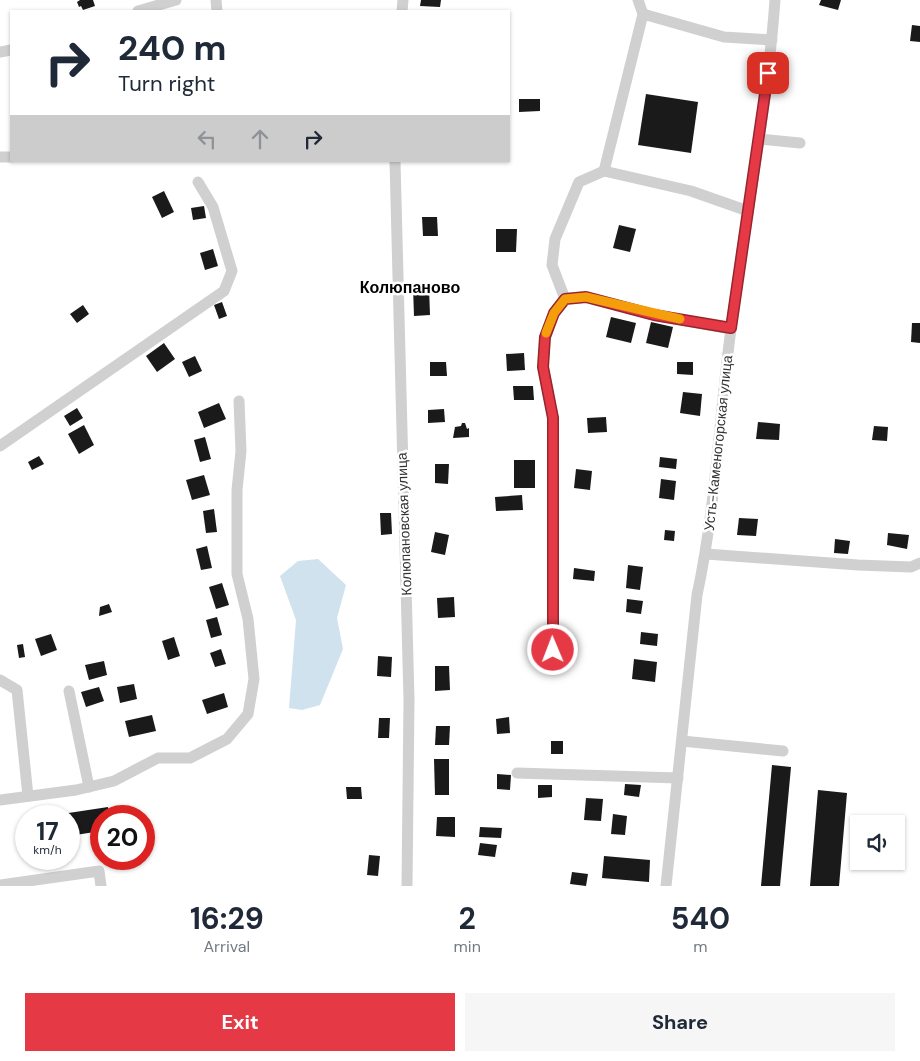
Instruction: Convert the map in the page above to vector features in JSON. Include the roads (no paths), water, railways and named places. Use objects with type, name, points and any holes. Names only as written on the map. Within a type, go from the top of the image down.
[{"type":"street","points":[[141,10],[176,0]]},
{"type":"street","points":[[604,171],[643,14],[638,0]]},
{"type":"street","name":"Усть-Каменогорская улица","points":[[666,886],[697,595],[706,554],[731,328],[759,139],[772,40],[775,0]]},
{"type":"street","points":[[643,14],[724,37],[772,40]]},
{"type":"street","points":[[759,139],[800,143]]},
{"type":"street","name":"Колюпановская улица","points":[[395,162],[409,700],[407,886]]},
{"type":"street","points":[[565,299],[552,265],[555,239],[579,182],[604,171],[691,191],[748,211]]},
{"type":"street","points":[[0,446],[224,291],[232,271],[213,207],[198,182]]},
{"type":"street","points":[[553,650],[553,418],[543,367],[545,337],[554,313],[565,299],[586,297],[654,315],[731,328]]},
{"type":"street","points":[[0,800],[89,787],[114,781],[158,758],[190,758],[227,739],[248,714],[254,679],[248,619],[237,574],[237,490],[241,451],[239,401]]},
{"type":"street","points":[[706,554],[858,565],[912,567],[920,563]]},
{"type":"street","points":[[0,680],[17,690],[28,796]]},
{"type":"street","points":[[69,691],[89,787]]},
{"type":"street","points":[[682,741],[783,752]]},
{"type":"street","points":[[517,773],[678,778]]},
{"type":"street","points":[[0,885],[99,871],[101,886]]},
{"type":"water","points":[[318,559],[346,585],[337,618],[343,649],[320,705],[302,710],[289,708],[296,620],[280,576],[298,561]]},
{"type":"district","name":"Колюпаново","points":[[410,287]]}]
